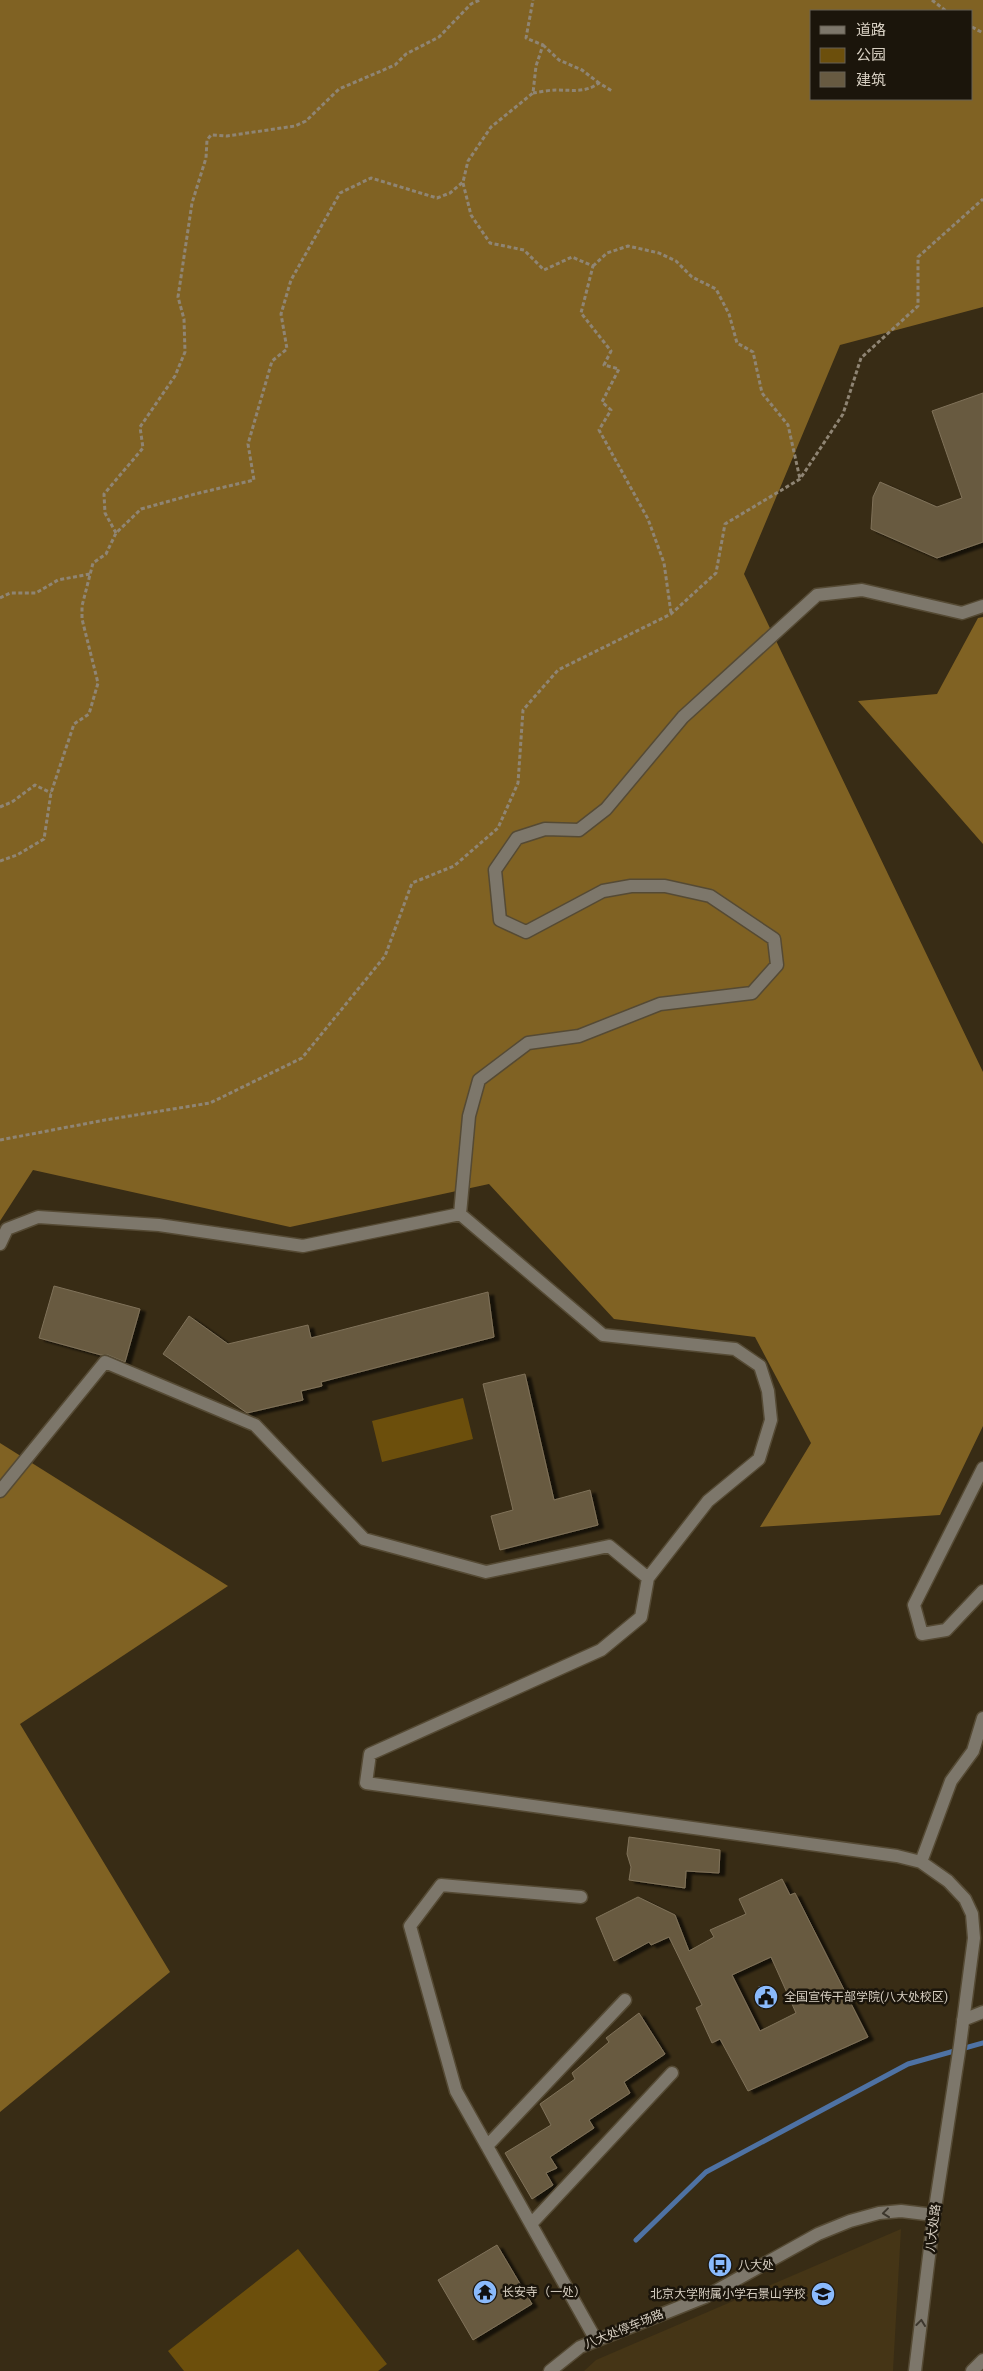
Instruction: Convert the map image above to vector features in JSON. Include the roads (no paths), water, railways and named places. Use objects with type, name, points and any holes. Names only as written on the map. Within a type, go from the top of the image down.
[{"type":"street","points":[[460,1214],[469,1116],[479,1080],[528,1043],[579,1036],[660,1004],[752,993],[777,965],[774,939],[710,896],[665,886],[631,886],[603,891],[526,932],[500,920],[494,870],[517,838],[545,829],[579,830],[606,809],[683,717],[817,595],[862,590],[962,613],[983,606]]},
{"type":"street","points":[[0,1244],[6,1229],[38,1216],[159,1225],[303,1246],[460,1214]]},
{"type":"street","points":[[460,1214],[603,1335],[735,1349],[760,1366],[768,1391],[771,1420],[759,1459],[708,1501],[648,1578],[641,1617],[601,1650],[370,1754],[366,1783],[865,1851],[921,1862],[951,1782],[973,1752],[983,1718]]},
{"type":"street","points":[[0,1491],[105,1362],[255,1425],[364,1538],[486,1572],[609,1546],[648,1578]]},
{"type":"street","points":[[983,1468],[914,1605],[922,1634],[946,1630],[983,1591]]},
{"type":"street","name":"八大处路","points":[[915,2371],[934,2215],[974,1938],[972,1914],[965,1899],[948,1881],[921,1862]]},
{"type":"street","points":[[581,1897],[441,1884],[410,1926],[456,2091],[596,2340]]},
{"type":"street","points":[[487,2146],[625,2000]]},
{"type":"street","points":[[963,2020],[983,2012]]},
{"type":"street","points":[[531,2224],[672,2073]]},
{"type":"street","name":"八大处停车场路","points":[[550,2371],[580,2347],[705,2297],[818,2234],[850,2221],[901,2211],[934,2215]]},
{"type":"street","points":[[972,2371],[983,2360]]},
{"type":"waterway","points":[[636,2240],[706,2172],[908,2064],[983,2043]]},
{"type":"place","name":"全国宣传干部学院(八大处校区)","points":[[766,1997]]},
{"type":"place","name":"八大处","points":[[720,2265]]},
{"type":"place","name":"长安寺（一处）","points":[[485,2292]]},
{"type":"place","name":"北京大学附属小学石景山学校","points":[[823,2294]]}]
